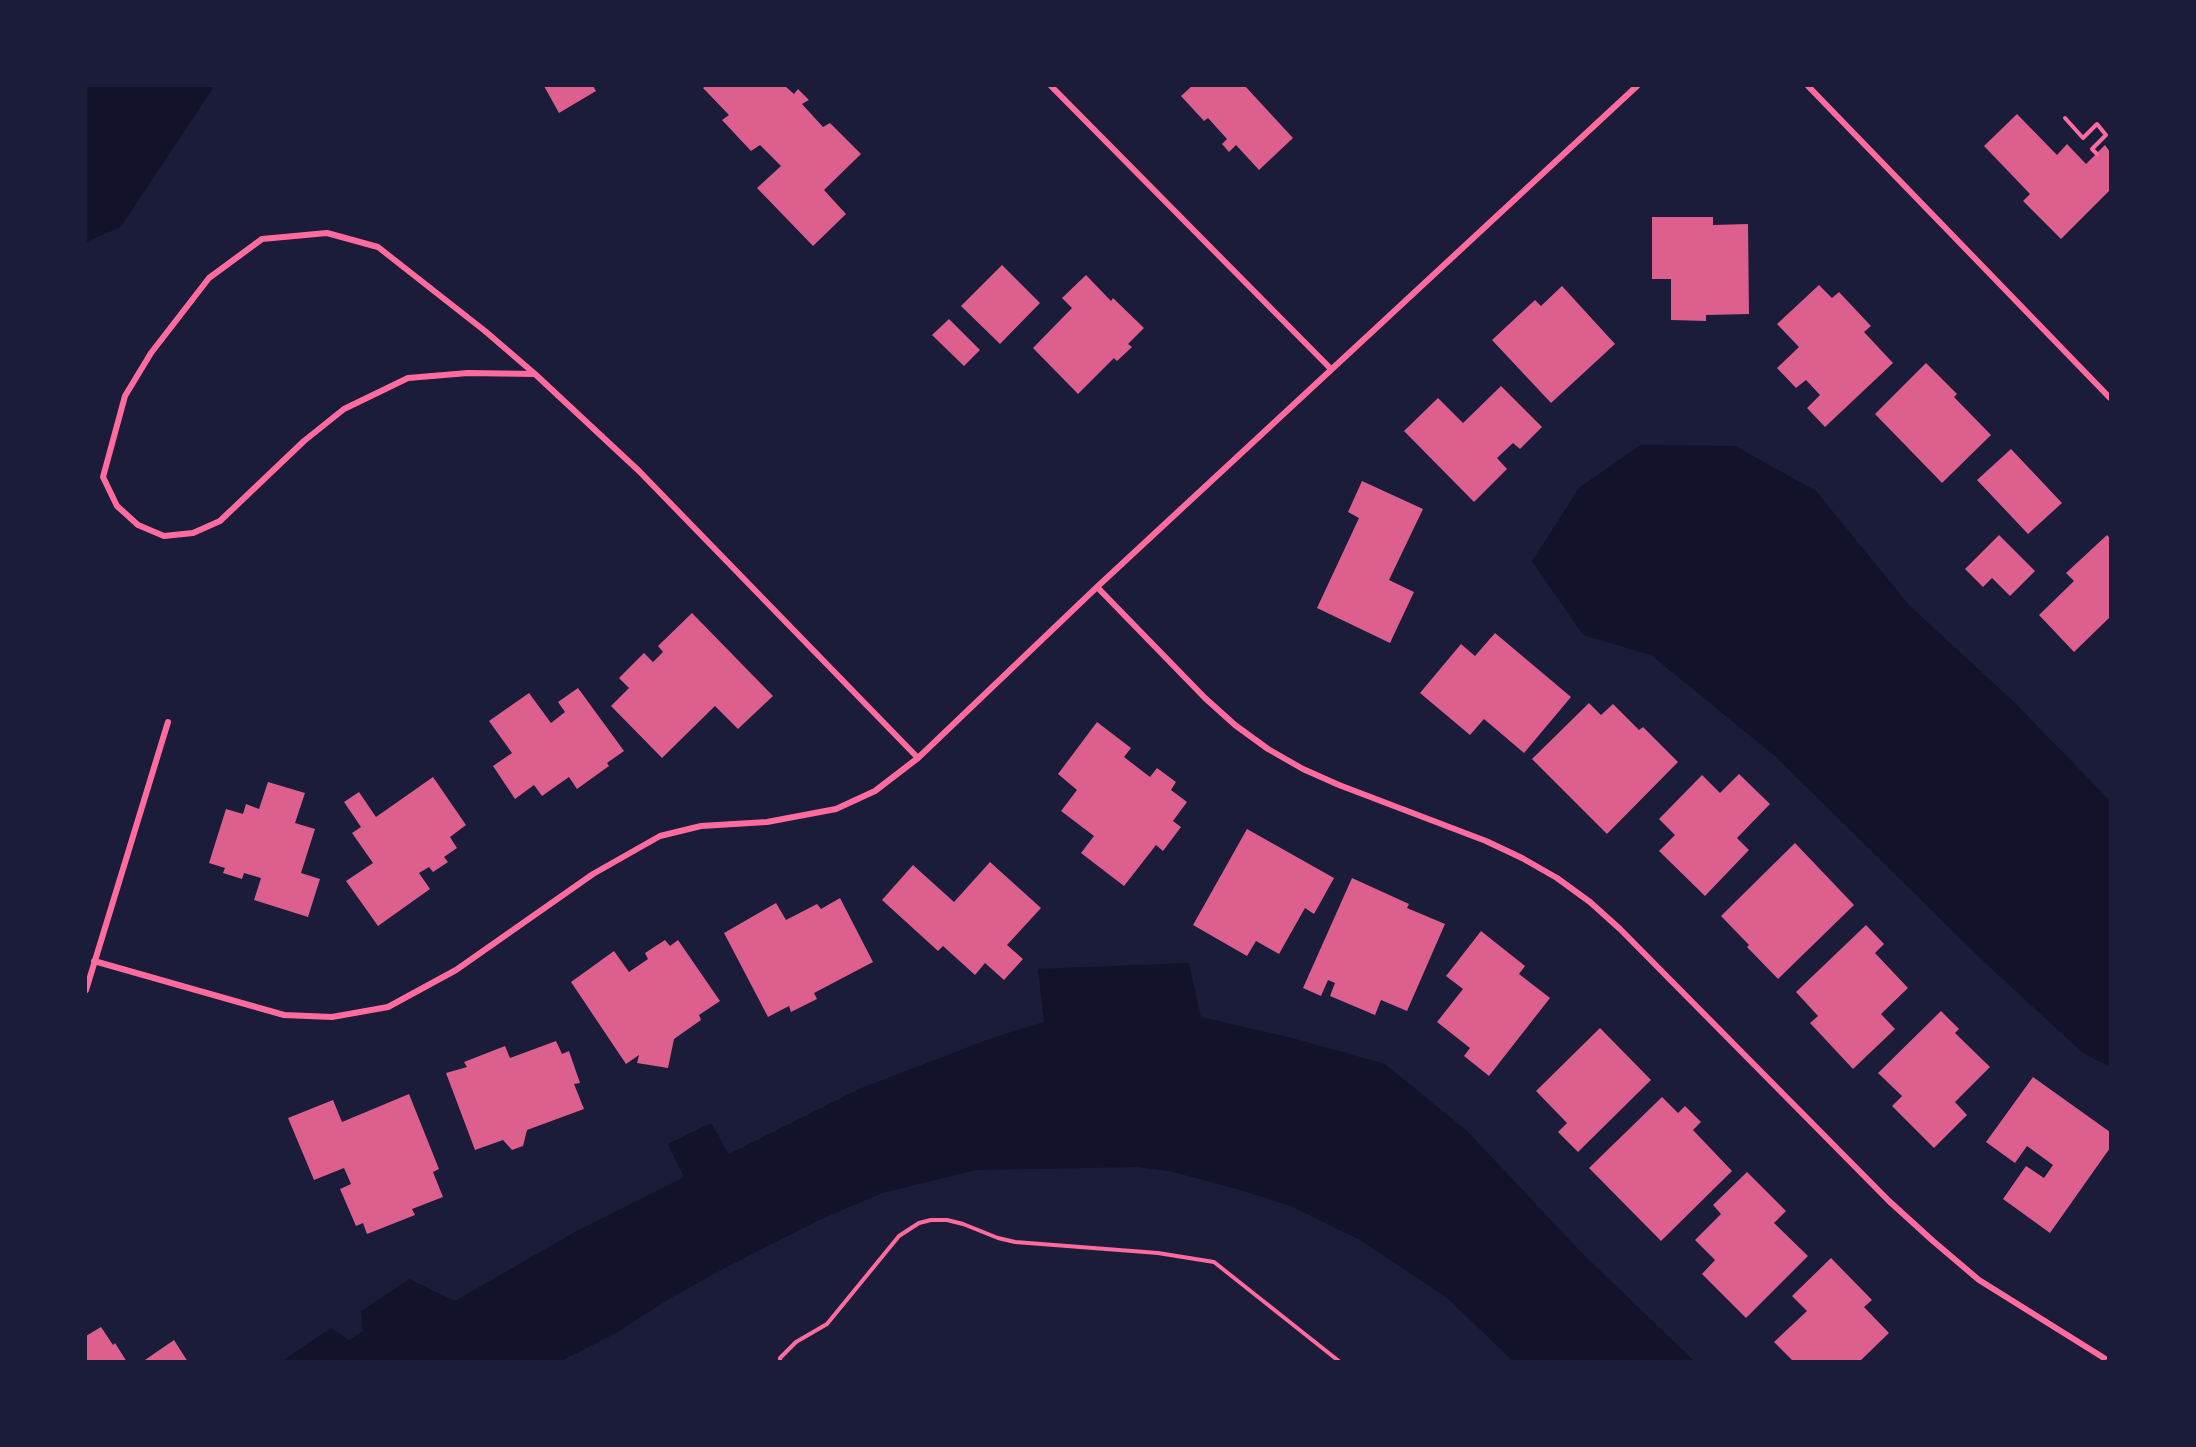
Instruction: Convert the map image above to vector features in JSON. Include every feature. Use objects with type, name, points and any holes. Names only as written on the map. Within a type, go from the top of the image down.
[{"type":"street","points":[[1051,86],[1331,369]]},
{"type":"street","points":[[94,961],[284,1015],[332,1017],[388,1007],[456,970],[593,874],[660,836],[701,826],[767,822],[836,809],[875,791],[918,758],[1097,587],[1637,86]]},
{"type":"street","points":[[1808,86],[2110,398]]},
{"type":"street","points":[[535,374],[468,373],[408,378],[344,409],[304,441],[220,521],[193,533],[164,536],[138,525],[117,506],[103,477],[125,396],[151,353],[209,278],[262,239],[327,233],[378,247],[485,331],[535,374],[639,471],[918,758]]},
{"type":"street","points":[[1097,587],[1205,698],[1235,725],[1268,749],[1302,769],[1339,785],[1486,841],[1522,858],[1557,878],[1590,902],[1620,928],[1889,1201],[1933,1242],[1979,1280],[2104,1358]]},
{"type":"street","points":[[86,990],[168,722]]},
{"type":"path","points":[[2065,118],[2083,138],[2097,124],[2106,135],[2092,148],[2097,154]]},
{"type":"path","points":[[780,1362],[780,1358],[795,1342],[827,1324],[899,1236],[919,1223],[946,1220],[1015,1242],[1158,1253],[1214,1262],[1340,1362]]},
{"type":"shaded area","points":[[86,86],[214,86],[121,227],[86,242]]},
{"type":"shaded area","points":[[1641,445],[1735,446],[1816,491],[1909,605],[2014,702],[2110,801],[2110,1067],[2083,1053],[1981,959],[1775,756],[1651,655],[1583,635],[1532,561],[1580,487]]},
{"type":"shaded area","points":[[1189,963],[1201,1017],[1292,1038],[1385,1064],[1467,1131],[1581,1252],[1694,1361],[1513,1361],[1446,1297],[1360,1240],[1293,1207],[1241,1190],[1169,1171],[1137,1167],[976,1170],[882,1193],[817,1221],[721,1270],[667,1300],[618,1332],[561,1361],[282,1361],[331,1328],[349,1340],[363,1331],[361,1311],[409,1279],[455,1301],[575,1232],[684,1177],[668,1144],[711,1123],[729,1154],[859,1089],[992,1038],[1044,1022],[1038,969]]},
{"type":"building","points":[[544,86],[593,86],[596,91],[559,113]]},
{"type":"building","points":[[706,86],[785,86],[794,94],[798,89],[809,100],[802,104],[823,127],[830,123],[861,154],[824,190],[846,214],[813,246],[757,188],[781,166],[760,145],[751,151],[722,120],[729,115],[703,88]]},
{"type":"building","points":[[1192,86],[1245,86],[1293,138],[1259,170],[1236,145],[1229,152],[1222,144],[1227,139],[1208,118],[1204,121],[1181,96]]},
{"type":"building","points":[[2017,114],[2057,155],[2067,144],[2086,164],[2105,145],[2110,152],[2110,190],[2061,239],[2023,201],[2030,194],[1984,146]]},
{"type":"building","points":[[1652,217],[1713,217],[1713,225],[1748,224],[1749,314],[1706,315],[1706,321],[1671,320],[1671,279],[1652,279]]},
{"type":"building","points":[[1002,265],[1040,303],[1000,344],[961,306]]},
{"type":"building","points":[[1086,275],[1111,301],[1113,298],[1144,328],[1128,344],[1132,347],[1117,361],[1114,358],[1078,394],[1033,348],[1072,308],[1062,298]]},
{"type":"building","points":[[1819,285],[1832,298],[1839,292],[1871,326],[1864,332],[1893,363],[1825,427],[1807,408],[1820,395],[1806,380],[1796,388],[1777,368],[1799,347],[1777,324]]},
{"type":"building","points":[[1562,286],[1615,344],[1551,403],[1492,340],[1535,300],[1541,306]]},
{"type":"building","points":[[949,319],[980,350],[964,366],[932,335]]},
{"type":"building","points":[[1926,363],[1957,394],[1954,397],[1991,435],[1942,483],[1875,414]]},
{"type":"building","points":[[1501,386],[1542,427],[1520,449],[1513,443],[1497,458],[1507,469],[1474,502],[1404,431],[1438,398],[1463,423]]},
{"type":"building","points":[[2011,449],[2062,503],[2028,534],[1977,480]]},
{"type":"building","points":[[1362,481],[1423,509],[1389,580],[1414,592],[1390,643],[1317,608],[1359,518],[1348,512]]},
{"type":"building","points":[[1999,535],[2035,571],[2010,596],[1992,578],[1983,587],[1965,569]]},
{"type":"building","points":[[2107,535],[2110,538],[2110,620],[2109,618],[2074,652],[2039,615],[2074,581],[2066,573]]},
{"type":"building","points":[[692,613],[773,696],[738,729],[715,706],[662,758],[611,706],[629,688],[619,678],[644,653],[653,662],[663,652],[658,646]]},
{"type":"building","points":[[1495,633],[1571,697],[1524,753],[1484,719],[1470,735],[1420,693],[1461,644],[1475,656]]},
{"type":"building","points":[[578,688],[624,751],[607,763],[609,766],[577,789],[569,777],[542,796],[534,785],[515,799],[493,766],[512,753],[489,721],[529,693],[551,723],[565,712],[558,702]]},
{"type":"building","points":[[1589,703],[1601,715],[1613,704],[1639,730],[1643,727],[1678,762],[1607,834],[1532,759]]},
{"type":"building","points":[[1097,722],[1131,748],[1124,757],[1150,777],[1157,768],[1176,782],[1171,790],[1187,802],[1173,821],[1181,827],[1163,851],[1156,845],[1124,886],[1081,853],[1094,836],[1061,811],[1077,790],[1058,774]]},
{"type":"building","points":[[1739,774],[1770,804],[1737,838],[1749,850],[1705,896],[1659,851],[1675,835],[1659,819],[1702,775],[1720,793]]},
{"type":"building","points":[[433,777],[466,825],[450,837],[457,848],[444,857],[448,862],[433,872],[429,867],[419,873],[430,889],[378,926],[346,881],[373,863],[352,833],[361,827],[344,802],[359,792],[376,817]]},
{"type":"building","points":[[268,782],[305,793],[295,823],[315,829],[301,873],[320,879],[308,917],[254,900],[261,878],[244,873],[242,879],[223,873],[225,868],[209,863],[226,809],[243,814],[246,804],[259,809]]},
{"type":"building","points":[[1247,829],[1334,878],[1314,914],[1305,908],[1279,954],[1256,941],[1247,956],[1193,925]]},
{"type":"building","points":[[1795,843],[1854,905],[1778,979],[1721,916]]},
{"type":"building","points":[[990,862],[1041,908],[1007,945],[1023,959],[1004,980],[985,963],[975,975],[943,946],[938,951],[882,900],[913,865],[954,902]]},
{"type":"building","points":[[1352,878],[1409,904],[1407,908],[1445,924],[1407,1011],[1381,1000],[1375,1015],[1330,996],[1335,983],[1328,980],[1321,996],[1303,988]]},
{"type":"building","points":[[840,898],[873,962],[814,993],[817,999],[791,1012],[789,1006],[768,1017],[724,933],[776,903],[786,920],[817,904],[821,909]]},
{"type":"building","points":[[1866,925],[1884,944],[1875,953],[1908,988],[1881,1014],[1895,1029],[1853,1069],[1810,1023],[1818,1016],[1796,992]]},
{"type":"building","points":[[1481,931],[1525,966],[1519,974],[1550,998],[1489,1076],[1464,1056],[1470,1048],[1437,1022],[1463,989],[1446,976]]},
{"type":"building","points":[[665,940],[670,946],[678,940],[720,1001],[699,1015],[701,1020],[674,1039],[668,1068],[637,1063],[639,1055],[626,1064],[571,982],[614,951],[629,972],[648,959],[645,953]]},
{"type":"building","points":[[1941,1011],[1959,1029],[1955,1033],[1990,1067],[1955,1102],[1967,1115],[1934,1148],[1892,1106],[1902,1096],[1878,1073]]},
{"type":"building","points":[[1600,1028],[1651,1080],[1578,1152],[1558,1132],[1567,1123],[1536,1091]]},
{"type":"building","points":[[556,1041],[562,1054],[569,1051],[580,1083],[574,1084],[584,1109],[527,1130],[523,1146],[512,1150],[503,1140],[475,1150],[446,1073],[467,1067],[464,1062],[505,1046],[510,1058]]},
{"type":"building","points":[[2033,1077],[2110,1132],[2110,1148],[2050,1233],[2003,1199],[2026,1166],[2044,1178],[2053,1165],[2027,1146],[2015,1163],[1986,1142]]},
{"type":"building","points":[[409,1094],[439,1169],[433,1172],[443,1197],[412,1209],[415,1215],[367,1234],[363,1223],[356,1226],[340,1189],[351,1184],[344,1168],[314,1180],[288,1118],[333,1100],[342,1122]]},
{"type":"building","points":[[1662,1097],[1678,1113],[1685,1106],[1701,1122],[1693,1130],[1732,1171],[1661,1241],[1589,1168]]},
{"type":"building","points":[[1747,1172],[1786,1211],[1774,1223],[1808,1256],[1746,1318],[1702,1274],[1715,1260],[1695,1240],[1721,1214],[1713,1205]]},
{"type":"building","points":[[1831,1258],[1872,1300],[1864,1307],[1889,1333],[1859,1362],[1794,1362],[1774,1342],[1807,1311],[1792,1296]]},
{"type":"building","points":[[101,1327],[127,1362],[86,1362],[86,1336]]},
{"type":"building","points":[[174,1340],[188,1362],[142,1362]]}]
